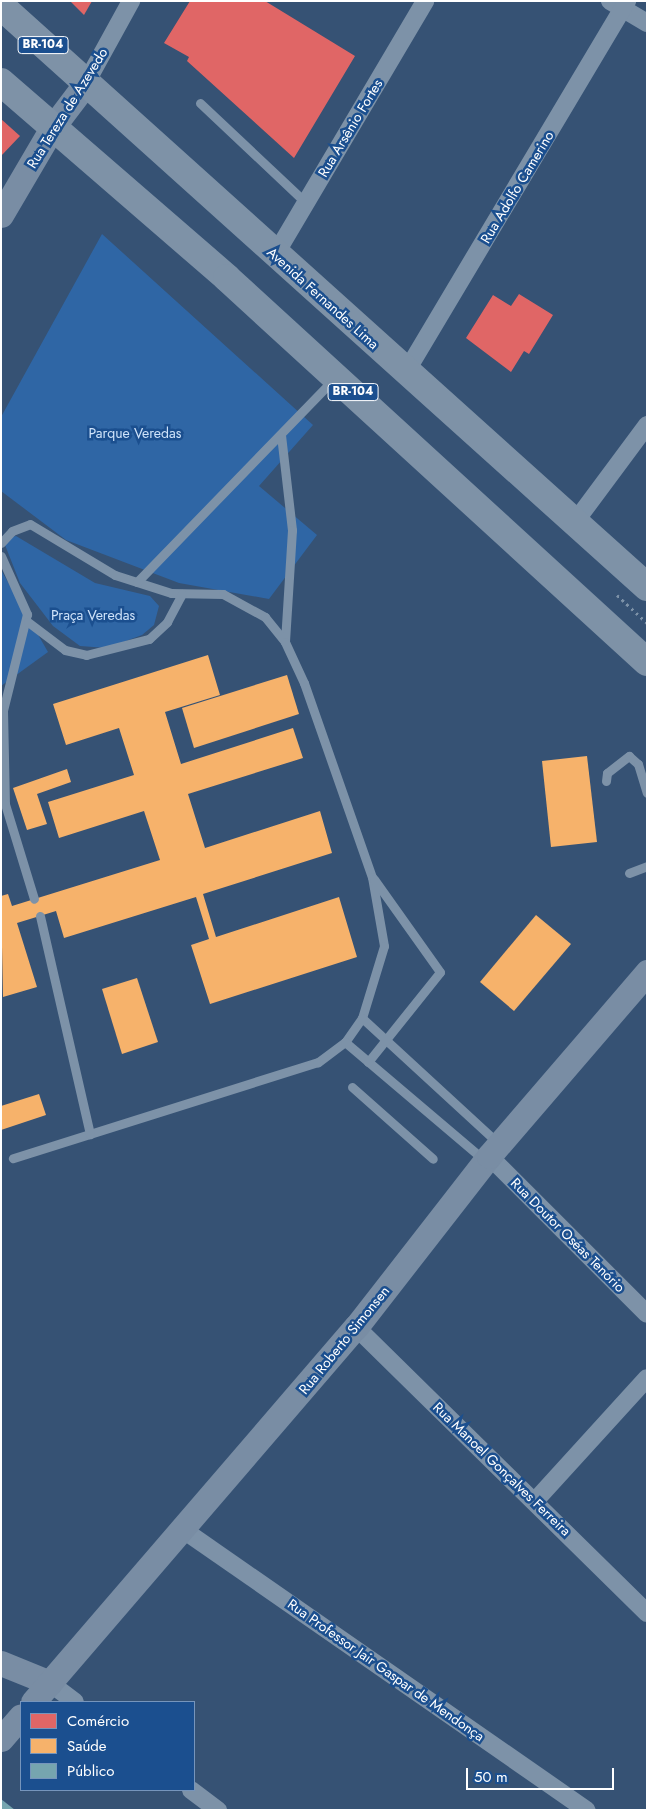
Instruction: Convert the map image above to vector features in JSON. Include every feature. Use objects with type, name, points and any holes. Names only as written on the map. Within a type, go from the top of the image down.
[{"type":"highway","name":"Avenida Fernandes Lima","points":[[1,6],[275,255],[647,587]]},
{"type":"highway","name":"BR-104","points":[[1,82],[336,376],[647,662]]},
{"type":"street","name":"Rua Tereza de Azevedo","points":[[1,215],[52,128],[86,83],[131,1]]},
{"type":"street","name":"Rua Arsênio Fortes","points":[[275,255],[425,1]]},
{"type":"street","points":[[620,4],[647,23]]},
{"type":"street","name":"Rua Adolfo Camerino","points":[[406,372],[620,4]]},
{"type":"street","points":[[575,522],[647,425]]},
{"type":"street","name":"Rua Roberto Simonsen","points":[[34,1701],[185,1531],[356,1328],[492,1153],[645,979]]},
{"type":"street","name":"Rua Doutor Oséas Tenório","points":[[492,1153],[647,1314]]},
{"type":"street","name":"Rua Manoel Gonçalves Ferreira","points":[[356,1328],[535,1501],[647,1613]]},
{"type":"street","points":[[535,1501],[647,1378]]},
{"type":"street","name":"Rua Professor Jair Gaspar de Mendonça","points":[[185,1531],[586,1810]]},
{"type":"street","points":[[1,1663],[50,1683],[74,1701]]},
{"type":"street","points":[[192,1791],[218,1810]]},
{"type":"lane","points":[[200,103],[306,203]]},
{"type":"lane","points":[[137,582],[233,479],[281,435],[336,376]]},
{"type":"lane","points":[[281,435],[292,530],[285,642]]},
{"type":"lane","points":[[1,543],[12,531],[30,524],[115,575],[182,594],[223,594],[243,601],[265,617],[285,642],[304,683],[372,877],[384,946],[362,1018],[345,1042],[318,1062],[13,1158]]},
{"type":"lane","points":[[1,556],[28,622],[65,650],[86,655],[154,636],[168,622],[182,594]]},
{"type":"lane","points":[[28,622],[2,710],[5,804],[34,899]]},
{"type":"lane","points":[[606,781],[607,773],[628,756],[638,764],[647,793]]},
{"type":"lane","points":[[629,873],[647,866]]},
{"type":"lane","points":[[368,1062],[440,972],[372,877]]},
{"type":"lane","points":[[40,916],[90,1134]]},
{"type":"lane","points":[[362,1018],[386,1039],[492,1153]]},
{"type":"lane","points":[[345,1042],[368,1062],[492,1153]]},
{"type":"lane","points":[[352,1087],[433,1159]]},
{"type":"green space","name":"Parque Veredas","points":[[102,234],[313,425],[259,486],[317,535],[269,599],[179,583],[66,540],[1,491],[1,417]]},
{"type":"green space","name":"Praça Veredas","points":[[16,536],[95,583],[150,596],[159,606],[154,625],[142,635],[107,648],[80,646],[53,626],[20,583],[5,545],[7,538]]},
{"type":"green space","points":[[1,570],[48,652],[1,686]]},
{"type":"building: Comércio","points":[[70,1],[92,1],[84,15]]},
{"type":"building: Comércio","points":[[190,1],[265,1],[355,56],[294,158],[187,61],[189,57],[164,43]]},
{"type":"building: Comércio","points":[[1,119],[20,136],[1,156]]},
{"type":"building: Comércio","points":[[519,294],[553,315],[529,354],[524,351],[511,372],[466,338],[493,295],[511,306]]},
{"type":"building: Saúde","points":[[208,655],[220,695],[165,712],[181,764],[293,728],[303,758],[188,794],[205,848],[320,811],[332,853],[203,894],[216,937],[339,897],[357,957],[210,1004],[191,945],[209,939],[196,897],[64,938],[56,911],[17,923],[37,987],[3,997],[1,896],[8,894],[12,906],[160,860],[144,811],[59,838],[48,802],[134,775],[119,728],[66,745],[53,704]]},
{"type":"building: Saúde","points":[[287,675],[299,714],[194,748],[182,708]]},
{"type":"building: Saúde","points":[[587,756],[597,842],[551,847],[542,761]]},
{"type":"building: Saúde","points":[[67,769],[71,782],[37,794],[47,824],[27,830],[13,788]]},
{"type":"building: Saúde","points":[[536,915],[571,944],[514,1011],[480,982]]},
{"type":"building: Saúde","points":[[137,978],[158,1042],[122,1054],[102,989]]},
{"type":"building: Saúde","points":[[39,1094],[46,1115],[1,1130],[1,1106]]},
{"type":"building: Público","points":[[1,1799],[15,1810],[1,1810]]}]
